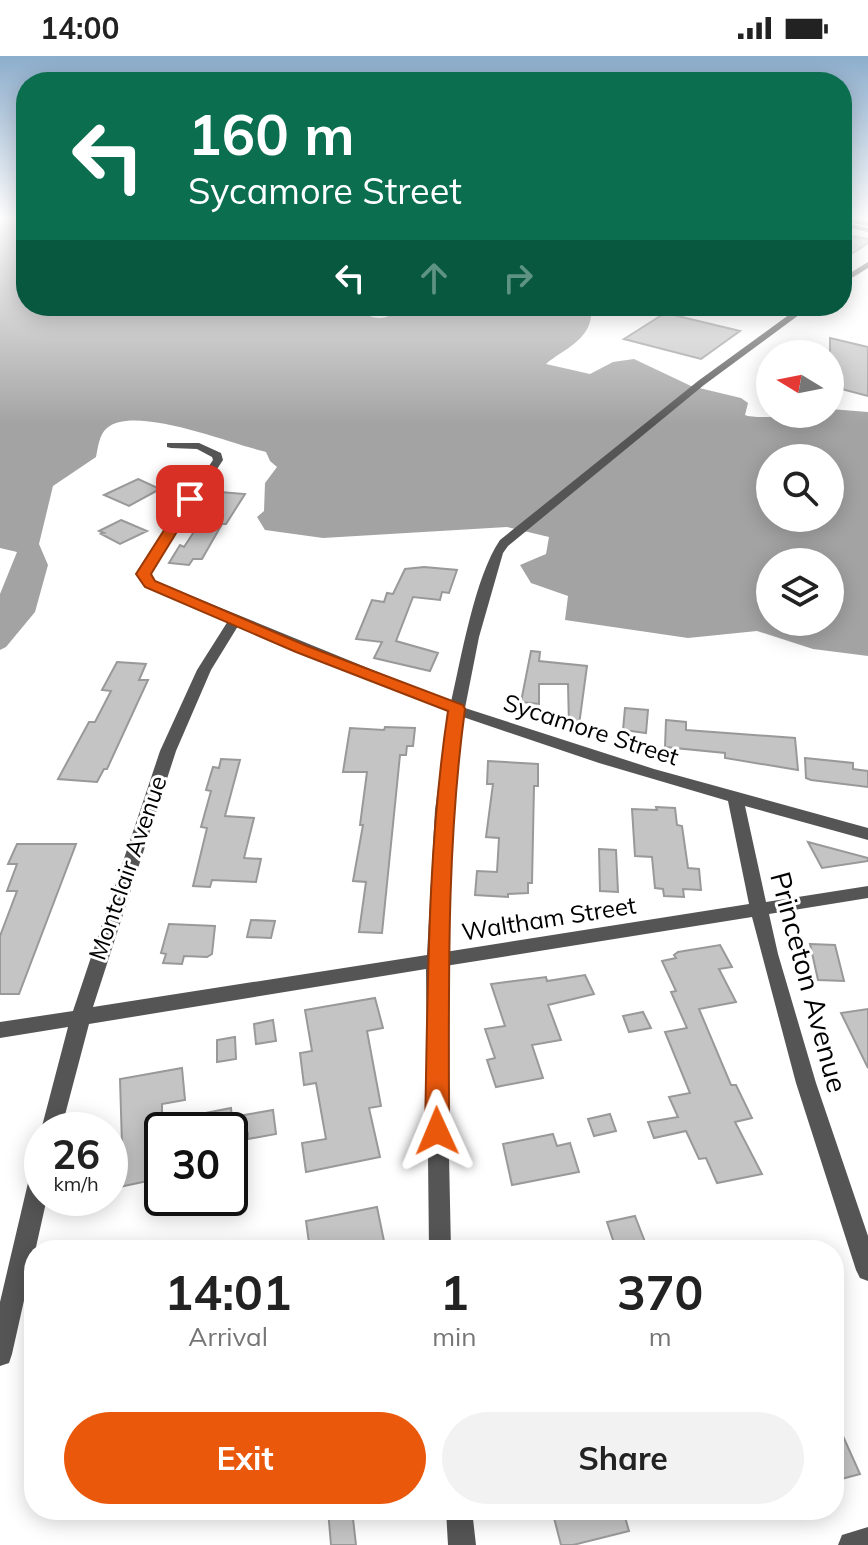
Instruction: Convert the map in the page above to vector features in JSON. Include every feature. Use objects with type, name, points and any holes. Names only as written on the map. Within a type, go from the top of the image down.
[{"type":"street","points":[[440,1240],[436,961],[448,771],[476,615],[497,553],[504,543],[701,383],[793,316]]},
{"type":"street","name":"Sycamore Street","points":[[171,445],[199,446],[217,455],[218,460],[143,574],[150,584],[301,649],[457,709],[611,761],[868,834]]},
{"type":"street","name":"Montclair Avenue","points":[[56,1112],[101,946],[187,702],[206,664],[236,619]]},
{"type":"street","name":"Princeton Avenue","points":[[735,798],[758,911],[806,1083],[868,1270]]},
{"type":"street","name":"Waltham Street","points":[[0,1030],[868,892]]},
{"type":"street","points":[[26,1240],[32,1216]]},
{"type":"street","points":[[0,1354],[24,1249]]},
{"type":"street","points":[[460,1520],[462,1545]]},
{"type":"street","points":[[852,1545],[868,1541]]},
{"type":"shaded area","points":[[0,286],[16,286],[16,316],[591,316],[588,328],[577,342],[546,364],[590,374],[613,362],[634,359],[691,386],[741,398],[748,403],[745,415],[756,416],[756,428],[844,428],[844,410],[868,412],[868,656],[813,649],[773,636],[844,636],[844,548],[756,548],[756,631],[688,638],[565,620],[568,596],[531,583],[520,565],[546,554],[549,537],[507,527],[323,538],[265,530],[257,517],[264,511],[265,483],[277,467],[266,452],[184,428],[138,420],[120,422],[107,428],[96,457],[53,486],[39,544],[48,565],[35,612],[0,650],[0,594],[17,552],[0,548]]},
{"type":"building","points":[[660,316],[678,316],[740,331],[701,359],[624,339]]},
{"type":"building","points":[[844,341],[868,347],[868,396],[844,390]]},
{"type":"building","points":[[138,479],[160,489],[129,506],[104,495]]},
{"type":"building","points":[[220,492],[245,494],[226,524],[222,524],[202,559],[193,559],[189,565],[169,563],[180,545],[184,547]]},
{"type":"building","points":[[121,520],[147,531],[120,544],[99,531]]},
{"type":"building","points":[[405,569],[457,570],[449,593],[442,592],[440,600],[413,597],[396,641],[438,653],[430,671],[374,658],[382,642],[356,639],[372,600],[384,602],[387,593],[393,594]]},
{"type":"building","points":[[531,651],[540,652],[539,661],[587,666],[579,725],[569,725],[568,684],[539,684],[539,704],[521,702]]},
{"type":"building","points":[[117,662],[146,664],[139,680],[148,680],[107,769],[97,782],[58,779],[89,722],[95,722],[111,691],[102,690]]},
{"type":"building","points":[[625,708],[648,710],[646,733],[623,730]]},
{"type":"building","points":[[666,720],[686,722],[686,730],[795,738],[798,770],[725,758],[725,753],[665,747]]},
{"type":"building","points":[[385,727],[415,728],[413,746],[407,746],[406,755],[400,755],[382,933],[359,932],[366,882],[353,881],[363,825],[360,825],[367,772],[343,772],[350,728],[384,730]]},
{"type":"building","points":[[805,758],[853,763],[853,769],[868,771],[868,787],[806,778]]},
{"type":"building","points":[[221,759],[240,760],[225,816],[254,818],[244,858],[261,859],[256,882],[212,880],[210,887],[193,886],[207,828],[201,827],[211,791],[206,790],[213,767],[219,768]]},
{"type":"building","points":[[488,761],[538,764],[538,786],[534,786],[532,883],[528,883],[528,893],[508,894],[508,897],[475,895],[477,871],[497,872],[499,838],[486,837],[493,784],[487,784]]},
{"type":"building","points":[[656,807],[675,808],[677,825],[682,826],[688,868],[699,869],[701,890],[683,889],[684,897],[664,896],[663,889],[655,888],[652,857],[635,856],[632,809],[657,810]]},
{"type":"building","points":[[808,842],[868,858],[868,861],[822,868]]},
{"type":"building","points":[[17,844],[76,844],[19,994],[0,994],[0,936],[17,891],[7,891],[17,864],[8,864]]},
{"type":"building","points":[[599,849],[616,850],[618,892],[600,891]]},
{"type":"building","points":[[251,920],[275,921],[271,938],[247,937]]},
{"type":"building","points":[[169,924],[215,926],[212,954],[207,957],[184,956],[182,964],[163,963],[166,954],[161,953]]},
{"type":"building","points":[[810,944],[835,945],[844,981],[818,980]]},
{"type":"building","points":[[720,945],[732,967],[719,969],[736,1002],[699,1009],[731,1085],[736,1085],[752,1118],[735,1122],[762,1174],[717,1183],[706,1158],[699,1159],[686,1131],[654,1138],[648,1122],[678,1117],[669,1097],[690,1093],[665,1032],[687,1028],[671,992],[676,991],[662,961],[676,958],[674,955],[678,952]]},
{"type":"building","points":[[585,975],[594,994],[548,1005],[561,1040],[532,1045],[543,1078],[496,1087],[487,1060],[495,1058],[485,1029],[505,1026],[491,984]]},
{"type":"building","points":[[375,998],[383,1028],[367,1031],[381,1106],[369,1108],[380,1157],[306,1172],[302,1143],[326,1139],[316,1083],[304,1085],[300,1053],[312,1051],[305,1010]]},
{"type":"building","points":[[868,1009],[868,1068],[841,1013]]},
{"type":"building","points":[[643,1012],[651,1028],[629,1032],[623,1016]]},
{"type":"building","points":[[273,1020],[276,1041],[256,1044],[254,1024]]},
{"type":"building","points":[[235,1037],[236,1059],[217,1062],[217,1040]]},
{"type":"building","points":[[182,1068],[185,1100],[162,1104],[162,1112],[144,1112],[144,1182],[128,1185],[128,1112],[121,1112],[120,1079]]},
{"type":"building","points":[[231,1108],[231,1112],[210,1112]]},
{"type":"building","points":[[273,1110],[276,1134],[248,1139],[248,1114]]},
{"type":"building","points":[[610,1114],[616,1131],[594,1136],[588,1119]]},
{"type":"building","points":[[553,1134],[557,1146],[570,1143],[579,1172],[512,1185],[503,1144]]},
{"type":"building","points":[[377,1207],[384,1240],[309,1240],[306,1221]]},
{"type":"building","points":[[635,1216],[644,1240],[613,1240],[607,1222]]},
{"type":"building","points":[[844,1438],[860,1474],[844,1478]]},
{"type":"building","points":[[329,1520],[353,1520],[356,1545],[331,1545]]},
{"type":"building","points":[[555,1520],[626,1520],[629,1531],[573,1545],[561,1545]]},
{"type":"route","points":[[190,499],[143,574],[150,584],[301,649],[457,709],[439,876],[437,1131]]}]
